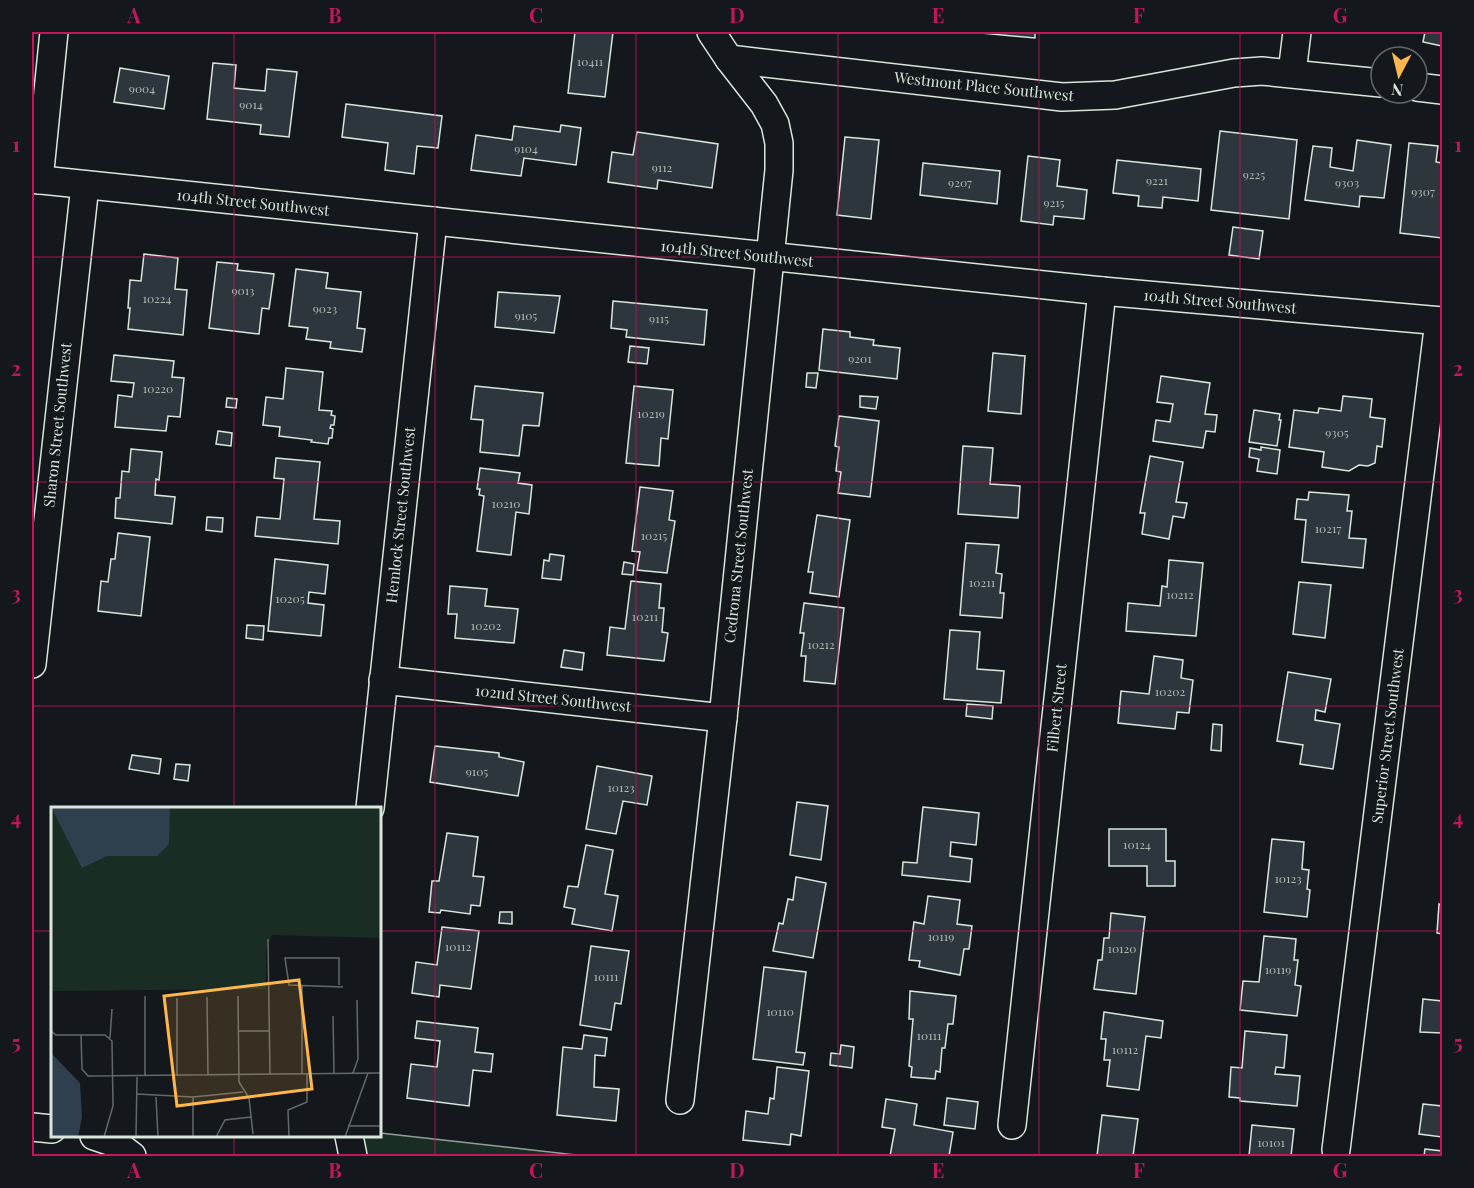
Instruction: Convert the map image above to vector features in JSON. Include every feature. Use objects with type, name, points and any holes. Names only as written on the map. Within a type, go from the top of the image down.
[{"type":"street","points":[[35,179],[54,32]]},
{"type":"street","name":"Cedrona Street Southwest","points":[[680,1100],[723,718],[779,170],[779,143],[775,124],[764,104],[711,32]]},
{"type":"street","points":[[1292,73],[1297,32]]},
{"type":"street","name":"Westmont Place Southwest","points":[[729,59],[1062,97],[1115,95],[1234,73],[1262,71],[1369,82]]},
{"type":"street","name":"104th Street Southwest","points":[[35,179],[1102,291],[1441,321]]},
{"type":"street","name":"Sharon Street Southwest","points":[[32,664],[85,185]]},
{"type":"street","name":"Hemlock Street Southwest","points":[[370,807],[433,221]]},
{"type":"street","name":"Filbert Street","points":[[1012,1125],[1102,291]]},
{"type":"street","name":"Superior Street Southwest","points":[[1336,1150],[1441,321]]},
{"type":"street","name":"102nd Street Southwest","points":[[383,680],[723,718]]},
{"type":"street","points":[[32,1127],[51,1129]]},
{"type":"street","points":[[97,1137],[115,1143],[132,1156]]},
{"type":"street","points":[[349,1137],[353,1156]]},
{"type":"green space","points":[[381,1133],[585,1156],[358,1156],[360,1137],[381,1137]]},
{"type":"building","points":[[575,32],[613,32],[605,97],[568,93]]},
{"type":"building","points":[[1035,32],[1035,38],[980,33]]},
{"type":"building","points":[[1425,32],[1442,32],[1442,46],[1423,42]]},
{"type":"building","points":[[213,63],[236,65],[234,88],[265,91],[267,69],[297,72],[289,137],[260,134],[261,125],[207,119]]},
{"type":"building","points":[[120,68],[169,76],[164,109],[114,102]]},
{"type":"building","points":[[346,104],[442,116],[438,148],[417,146],[414,174],[385,170],[388,143],[342,137]]},
{"type":"building","points":[[561,125],[581,128],[576,165],[524,158],[521,176],[471,170],[476,135],[512,140],[514,126],[560,132]]},
{"type":"building","points":[[1220,131],[1297,140],[1289,219],[1211,210]]},
{"type":"building","points":[[637,132],[718,144],[712,188],[658,180],[657,189],[608,182],[612,152],[633,155]]},
{"type":"building","points":[[845,137],[879,140],[871,219],[837,215]]},
{"type":"building","points":[[1357,140],[1391,145],[1384,198],[1360,196],[1359,207],[1305,200],[1313,146],[1332,148],[1330,167],[1353,171]]},
{"type":"building","points":[[1409,143],[1438,146],[1436,162],[1442,163],[1442,238],[1400,233]]},
{"type":"building","points":[[1028,156],[1060,160],[1057,186],[1087,190],[1084,219],[1054,216],[1053,225],[1021,221]]},
{"type":"building","points":[[1117,160],[1201,169],[1198,201],[1163,197],[1162,208],[1138,206],[1139,196],[1113,193]]},
{"type":"building","points":[[923,163],[1000,171],[997,204],[920,195]]},
{"type":"building","points":[[1233,227],[1263,231],[1259,259],[1229,255]]},
{"type":"building","points":[[144,254],[178,258],[175,289],[187,290],[183,335],[128,329],[130,280],[141,281]]},
{"type":"building","points":[[217,262],[238,264],[237,270],[274,274],[269,309],[262,308],[259,334],[209,328]]},
{"type":"building","points":[[296,269],[328,273],[326,288],[361,292],[357,328],[365,329],[362,352],[330,348],[331,342],[306,339],[308,328],[289,326]]},
{"type":"building","points":[[498,292],[560,296],[554,333],[495,327]]},
{"type":"building","points":[[613,301],[707,310],[704,345],[626,337],[627,330],[611,328]]},
{"type":"building","points":[[823,329],[850,332],[850,337],[874,340],[873,345],[900,348],[897,379],[819,370]]},
{"type":"building","points":[[630,346],[649,348],[647,364],[628,362]]},
{"type":"building","points":[[993,353],[1025,356],[1021,414],[988,411]]},
{"type":"building","points":[[114,355],[174,361],[172,377],[184,378],[180,417],[168,416],[166,431],[115,427],[118,395],[132,397],[134,383],[111,381]]},
{"type":"building","points":[[286,368],[323,372],[319,410],[332,411],[331,415],[335,416],[334,425],[330,428],[333,429],[332,438],[329,438],[328,444],[279,436],[280,427],[263,425],[266,397],[283,399]]},
{"type":"building","points":[[807,373],[818,373],[816,388],[806,387]]},
{"type":"building","points":[[1161,376],[1210,383],[1205,414],[1217,415],[1215,432],[1206,431],[1203,448],[1153,441],[1156,420],[1170,422],[1173,404],[1157,402]]},
{"type":"building","points":[[475,386],[543,393],[539,426],[523,425],[519,456],[480,452],[483,420],[471,419]]},
{"type":"building","points":[[634,386],[673,390],[668,439],[661,438],[659,466],[626,463]]},
{"type":"building","points":[[860,396],[878,397],[876,409],[860,407]]},
{"type":"building","points":[[1343,396],[1372,399],[1370,417],[1385,419],[1382,447],[1377,446],[1375,463],[1368,466],[1359,465],[1349,471],[1322,467],[1324,452],[1289,447],[1294,410],[1318,413],[1319,408],[1341,411]]},
{"type":"building","points":[[227,398],[237,399],[236,408],[226,407]]},
{"type":"building","points":[[1254,410],[1280,414],[1277,446],[1249,442]]},
{"type":"building","points":[[839,416],[879,421],[870,497],[838,493],[841,472],[836,471],[839,447],[835,446]]},
{"type":"building","points":[[218,431],[232,433],[231,446],[216,444]]},
{"type":"building","points":[[963,446],[993,448],[990,484],[1020,486],[1018,518],[958,514]]},
{"type":"building","points":[[1261,447],[1280,450],[1277,474],[1257,471],[1259,459],[1249,457],[1250,448],[1261,450]]},
{"type":"building","points":[[131,449],[162,452],[155,495],[175,497],[172,524],[115,518],[116,498],[120,498],[122,471],[129,472]]},
{"type":"building","points":[[1150,456],[1183,462],[1176,502],[1187,503],[1184,518],[1173,516],[1169,539],[1142,534],[1145,513],[1140,513]]},
{"type":"building","points":[[276,458],[320,462],[314,519],[340,521],[338,544],[255,536],[257,517],[280,519],[284,479],[274,478]]},
{"type":"building","points":[[480,468],[520,473],[518,483],[532,485],[529,514],[516,512],[511,555],[477,551],[484,496],[479,495],[480,489],[477,489]]},
{"type":"building","points":[[640,487],[673,491],[669,520],[675,521],[667,573],[637,570],[640,552],[632,551]]},
{"type":"building","points":[[1309,492],[1349,495],[1347,511],[1352,511],[1349,538],[1366,539],[1363,568],[1302,562],[1306,520],[1295,519],[1297,499],[1308,500]]},
{"type":"building","points":[[817,515],[850,520],[839,597],[810,593],[813,572],[808,572]]},
{"type":"building","points":[[207,517],[223,518],[222,532],[206,530]]},
{"type":"building","points":[[118,533],[150,537],[141,616],[98,611],[101,581],[108,582],[111,559],[115,559]]},
{"type":"building","points":[[966,543],[999,545],[996,573],[1002,574],[1000,593],[1004,593],[1002,618],[960,615]]},
{"type":"building","points":[[550,554],[564,556],[561,580],[542,578],[544,560],[549,561]]},
{"type":"building","points":[[275,559],[328,565],[325,594],[309,592],[308,603],[324,605],[321,636],[268,631]]},
{"type":"building","points":[[1169,560],[1203,563],[1196,636],[1126,631],[1128,603],[1160,606],[1162,586],[1167,587]]},
{"type":"building","points":[[624,562],[634,564],[633,575],[622,574]]},
{"type":"building","points":[[631,581],[661,584],[659,608],[664,608],[662,632],[668,633],[664,661],[607,655],[610,627],[625,629]]},
{"type":"building","points":[[1299,582],[1331,585],[1325,638],[1293,634]]},
{"type":"building","points":[[450,586],[487,589],[485,606],[518,609],[514,643],[455,638],[457,614],[448,614]]},
{"type":"building","points":[[804,603],[844,608],[835,684],[804,681],[806,656],[801,656],[804,633],[800,633]]},
{"type":"building","points":[[247,625],[264,626],[263,640],[246,638]]},
{"type":"building","points":[[950,630],[980,632],[977,669],[1004,671],[1001,703],[944,699]]},
{"type":"building","points":[[564,650],[584,653],[582,670],[561,667]]},
{"type":"building","points":[[1154,656],[1183,660],[1181,678],[1193,680],[1189,713],[1177,712],[1175,729],[1118,723],[1121,691],[1149,694]]},
{"type":"building","points":[[1288,672],[1331,679],[1325,712],[1316,710],[1315,720],[1340,724],[1333,769],[1300,764],[1303,745],[1277,741]]},
{"type":"building","points":[[967,704],[993,706],[992,719],[966,716]]},
{"type":"building","points":[[1213,724],[1222,725],[1221,751],[1211,750]]},
{"type":"building","points":[[435,746],[499,753],[499,757],[524,762],[518,796],[430,782]]},
{"type":"building","points":[[132,755],[161,759],[159,774],[129,769]]},
{"type":"building","points":[[176,764],[190,765],[188,781],[174,779]]},
{"type":"building","points":[[597,766],[652,776],[647,805],[623,801],[616,834],[586,829]]},
{"type":"building","points":[[797,802],[828,806],[821,860],[790,855]]},
{"type":"building","points":[[923,807],[979,813],[976,845],[951,842],[950,856],[972,859],[970,882],[902,875],[903,862],[917,863]]},
{"type":"building","points":[[1109,829],[1166,829],[1166,861],[1175,861],[1175,886],[1147,886],[1147,866],[1109,866]]},
{"type":"building","points":[[447,833],[478,837],[473,876],[484,877],[480,906],[471,905],[470,914],[441,910],[440,913],[429,912],[432,881],[439,881]]},
{"type":"building","points":[[1272,839],[1304,842],[1302,869],[1309,870],[1307,889],[1310,890],[1307,917],[1264,912]]},
{"type":"building","points":[[586,845],[613,850],[605,894],[618,896],[612,931],[572,924],[575,909],[564,907],[568,886],[578,887]]},
{"type":"building","points":[[796,877],[826,883],[813,958],[773,951],[779,923],[783,924],[788,899],[793,900]]},
{"type":"building","points":[[928,896],[960,900],[957,924],[972,926],[969,949],[964,949],[960,975],[919,967],[920,961],[909,960],[914,922],[924,924]]},
{"type":"building","points":[[1439,904],[1442,905],[1442,934],[1437,933]]},
{"type":"building","points":[[500,912],[512,912],[512,924],[499,923]]},
{"type":"building","points":[[1111,913],[1145,917],[1136,994],[1094,989],[1098,960],[1102,960],[1104,938],[1109,938]]},
{"type":"building","points":[[442,927],[479,931],[471,989],[440,985],[439,997],[412,993],[416,962],[437,965]]},
{"type":"building","points":[[1264,936],[1296,939],[1294,960],[1298,960],[1295,985],[1301,986],[1297,1016],[1240,1010],[1243,981],[1259,982]]},
{"type":"building","points":[[591,946],[629,951],[621,1004],[615,1003],[611,1030],[580,1025]]},
{"type":"building","points":[[764,967],[806,972],[796,1052],[805,1053],[803,1065],[753,1059]]},
{"type":"building","points":[[910,991],[956,996],[953,1024],[948,1024],[945,1048],[942,1048],[940,1072],[936,1071],[935,1079],[911,1077],[912,1067],[909,1066],[913,1019],[909,1019]]},
{"type":"building","points":[[1423,999],[1442,1001],[1442,1033],[1420,1032]]},
{"type":"building","points":[[1104,1012],[1163,1021],[1161,1038],[1146,1036],[1139,1090],[1107,1086],[1110,1060],[1104,1060],[1106,1039],[1101,1039]]},
{"type":"building","points":[[417,1021],[478,1028],[475,1052],[493,1054],[491,1072],[473,1070],[469,1106],[407,1098],[411,1064],[437,1067],[440,1041],[415,1038]]},
{"type":"building","points":[[1245,1031],[1287,1035],[1284,1068],[1276,1067],[1275,1074],[1300,1076],[1297,1106],[1240,1101],[1240,1098],[1229,1097],[1231,1067],[1242,1068]]},
{"type":"building","points":[[584,1035],[607,1038],[605,1056],[595,1055],[594,1087],[619,1089],[616,1121],[557,1115],[563,1047],[582,1049]]},
{"type":"building","points":[[841,1045],[854,1047],[852,1068],[830,1065],[831,1053],[840,1054]]},
{"type":"building","points":[[777,1067],[809,1071],[801,1136],[791,1134],[790,1145],[743,1140],[746,1111],[768,1114],[770,1098],[774,1099]]},
{"type":"building","points":[[947,1098],[978,1102],[975,1129],[944,1125]]},
{"type":"building","points":[[886,1099],[917,1104],[914,1125],[953,1132],[949,1156],[890,1156],[895,1129],[882,1127]]},
{"type":"building","points":[[1423,1104],[1442,1106],[1442,1137],[1419,1134]]},
{"type":"building","points":[[1102,1115],[1138,1119],[1133,1156],[1097,1156]]},
{"type":"building","points":[[1252,1125],[1294,1129],[1291,1156],[1249,1156]]},
{"type":"building","points":[[1425,1149],[1442,1151],[1442,1156],[1424,1156]]}]
